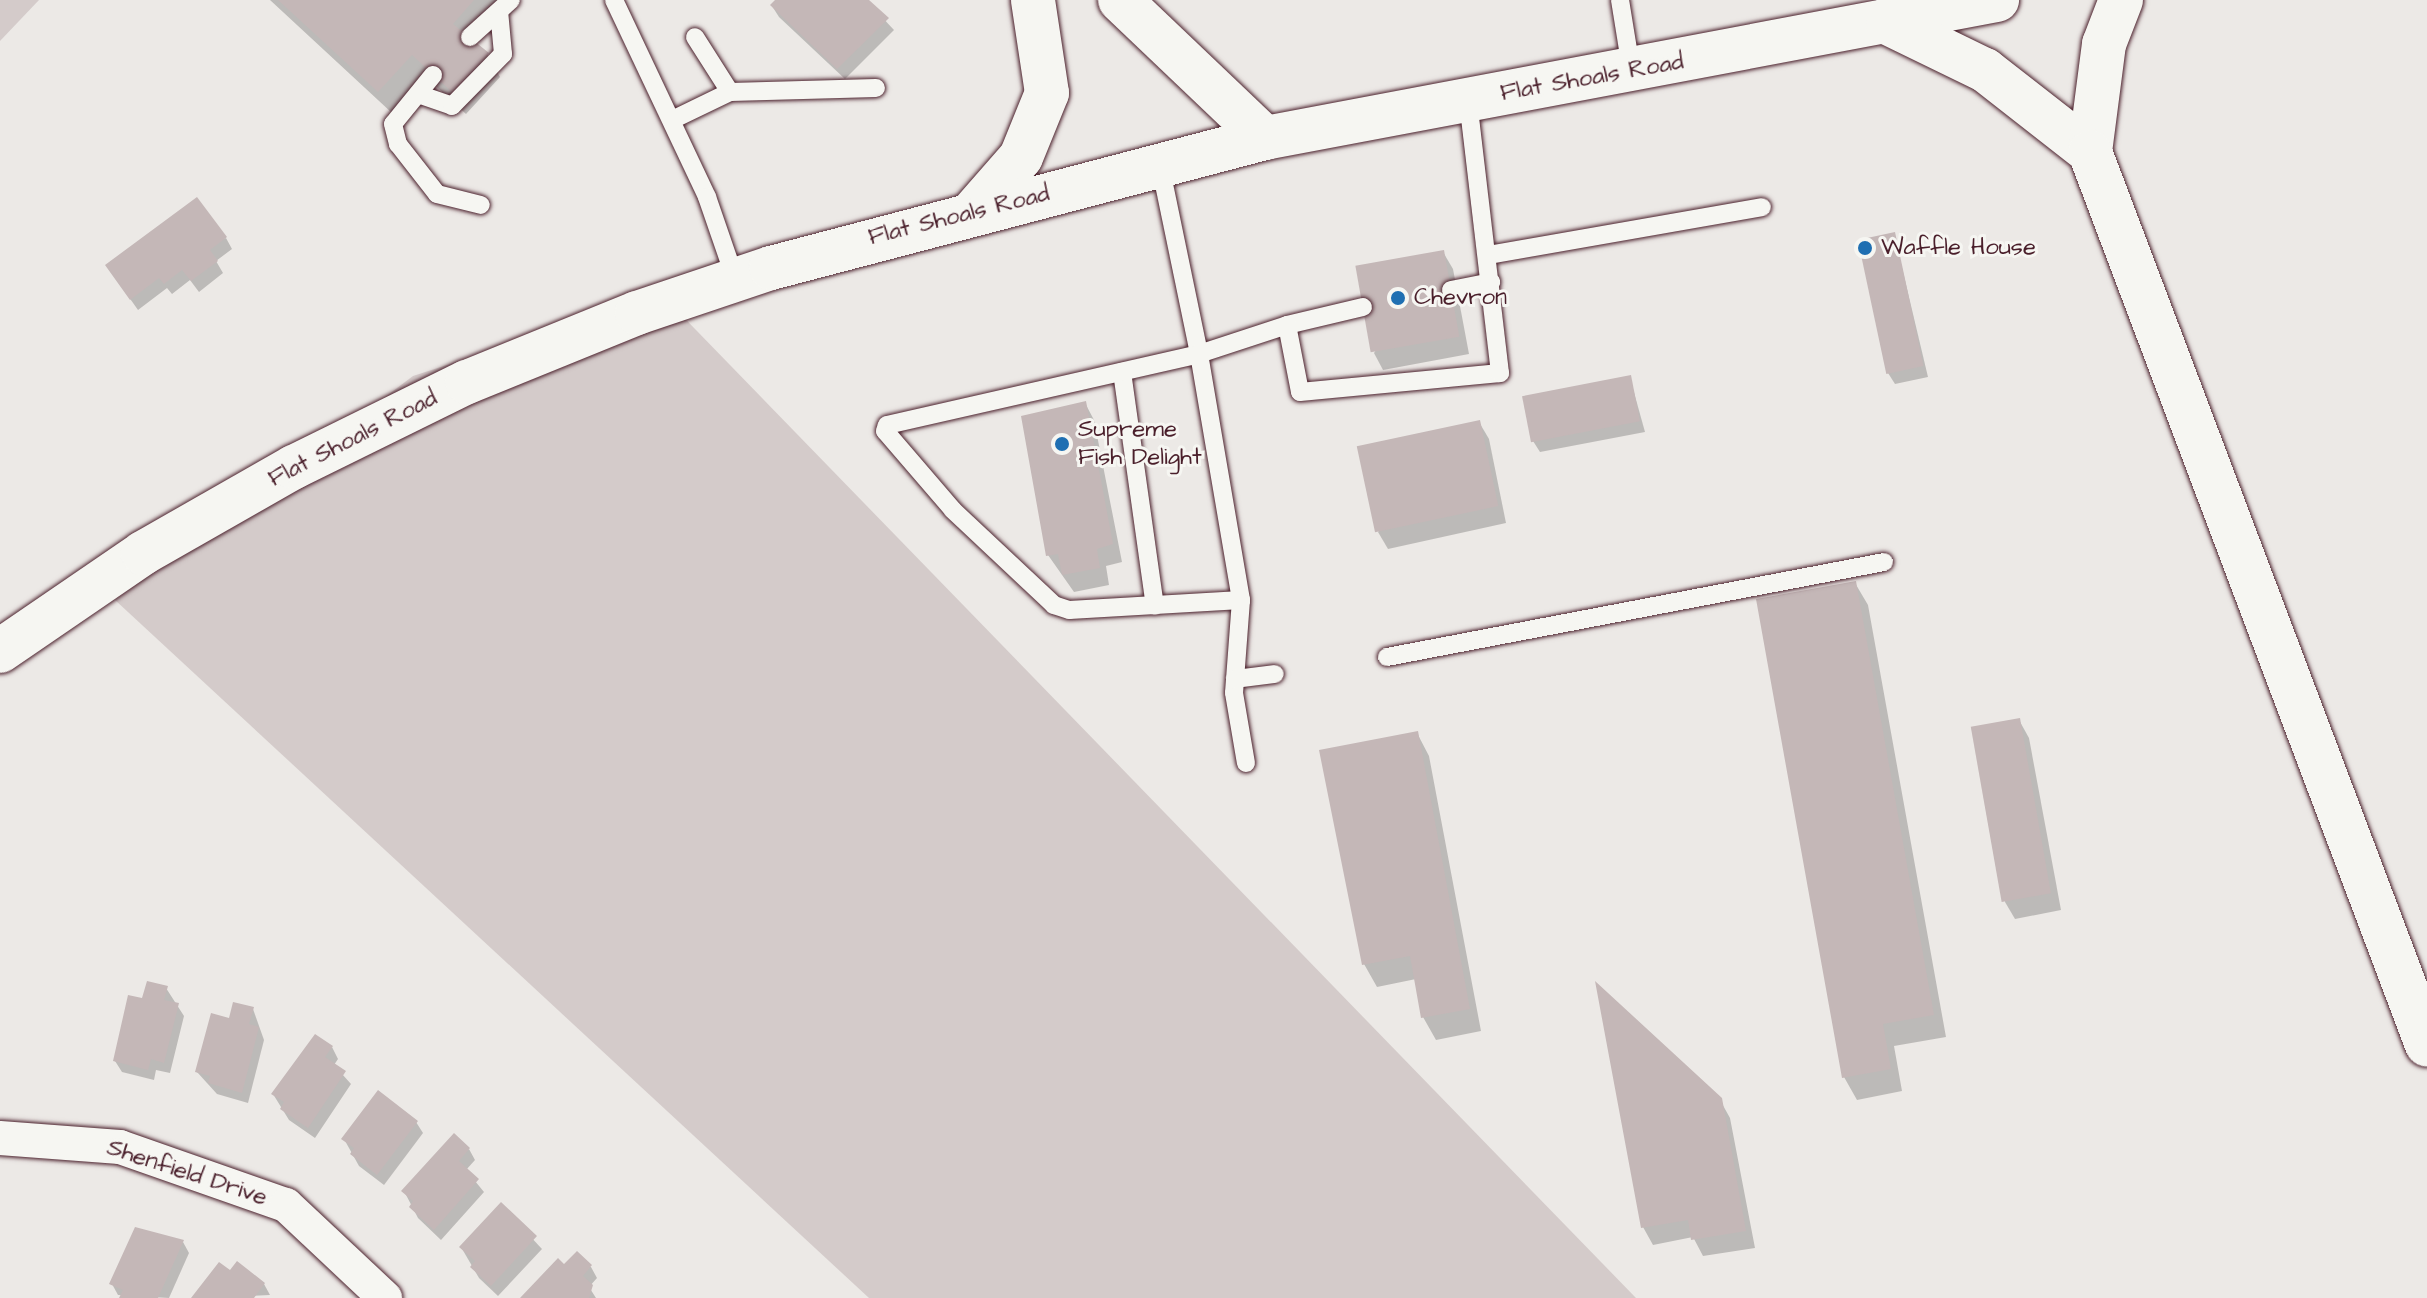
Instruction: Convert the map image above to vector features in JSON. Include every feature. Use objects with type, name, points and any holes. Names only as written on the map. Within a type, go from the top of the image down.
[{"type":"main road","points":[[972,213],[1021,157],[1047,93],[1033,0]]},
{"type":"main road","points":[[1120,0],[1265,138]]},
{"type":"main road","name":"Flat Shoals Road","points":[[0,651],[143,553],[294,467],[467,382],[637,313],[972,213],[1265,138],[1631,71],[1896,12],[1997,0]]},
{"type":"main road","points":[[2121,0],[2104,44],[2090,152],[2427,1045]]},
{"type":"main road","points":[[1896,12],[1985,70],[2090,152]]},
{"type":"street","name":"Shenfield Drive","points":[[0,1138],[120,1147],[286,1205],[385,1298]]},
{"type":"lane","points":[[614,0],[707,197],[736,281]]},
{"type":"lane","points":[[1620,0],[1631,71]]},
{"type":"lane","points":[[470,37],[505,6]]},
{"type":"lane","points":[[418,94],[452,106],[503,54],[505,6]]},
{"type":"lane","points":[[695,37],[730,92]]},
{"type":"lane","points":[[433,75],[393,124],[398,144],[437,194],[481,205]]},
{"type":"lane","points":[[672,120],[730,92],[876,88]]},
{"type":"lane","points":[[1287,325],[1300,392],[1500,373],[1468,101]]},
{"type":"lane","points":[[1160,165],[1199,354],[1241,600],[1235,679],[1246,763]]},
{"type":"lane","points":[[1488,255],[1762,207]]},
{"type":"lane","points":[[1451,290],[1491,282]]},
{"type":"lane","points":[[1241,600],[1069,610],[1054,605],[953,510],[887,438],[887,425],[1199,354],[1287,325],[1363,307]]},
{"type":"lane","points":[[1122,372],[1155,606]]},
{"type":"lane","points":[[1387,657],[1884,562]]},
{"type":"lane","points":[[1235,679],[1275,674]]},
{"type":"shaded area","points":[[0,0],[39,0],[0,41]]},
{"type":"shaded area","points":[[662,295],[1636,1298],[869,1298],[115,600],[413,376]]},
{"type":"building","points":[[278,0],[474,0],[453,24],[489,53],[453,93],[412,55],[378,92]]},
{"type":"building","points":[[775,0],[869,0],[889,18],[837,69],[770,5]]},
{"type":"building","points":[[197,197],[227,237],[210,250],[218,261],[191,281],[182,270],[164,284],[159,278],[130,300],[105,265]]},
{"type":"building","points":[[1895,232],[1923,366],[1886,374],[1858,240]]},
{"type":"building","points":[[1444,250],[1459,337],[1371,352],[1355,266]]},
{"type":"building","points":[[1631,375],[1640,421],[1531,442],[1522,396]]},
{"type":"building","points":[[1086,401],[1113,544],[1097,549],[1100,568],[1062,575],[1058,554],[1046,556],[1021,416]]},
{"type":"building","points":[[1480,420],[1498,506],[1375,532],[1357,446]]},
{"type":"building","points":[[1856,581],[1934,1015],[1883,1024],[1891,1069],[1842,1078],[1756,599]]},
{"type":"building","points":[[2020,718],[2051,893],[2002,902],[1971,727]]},
{"type":"building","points":[[1418,731],[1470,1009],[1421,1018],[1410,956],[1362,965],[1319,750]]},
{"type":"building","points":[[147,981],[168,986],[164,1000],[179,1003],[164,1063],[151,1059],[148,1070],[113,1061],[128,995],[142,998]]},
{"type":"building","points":[[1595,981],[1722,1098],[1746,1231],[1691,1240],[1688,1220],[1641,1228]]},
{"type":"building","points":[[233,1002],[254,1007],[249,1024],[259,1027],[242,1093],[208,1083],[210,1076],[195,1072],[211,1013],[229,1018]]},
{"type":"building","points":[[315,1034],[333,1046],[325,1057],[346,1071],[308,1128],[280,1109],[284,1102],[271,1094]]},
{"type":"building","points":[[378,1090],[418,1121],[377,1175],[350,1154],[354,1148],[341,1139]]},
{"type":"building","points":[[454,1133],[470,1148],[459,1161],[479,1179],[434,1230],[409,1207],[413,1201],[401,1191]]},
{"type":"building","points":[[501,1202],[537,1236],[491,1286],[470,1267],[475,1261],[459,1247]]},
{"type":"building","points":[[135,1227],[184,1240],[158,1298],[119,1298],[123,1290],[109,1284]]},
{"type":"building","points":[[577,1251],[592,1265],[583,1276],[593,1285],[589,1298],[520,1298],[558,1258],[564,1264]]},
{"type":"building","points":[[237,1261],[265,1283],[254,1298],[191,1298],[219,1262],[230,1270]]},
{"type":"place","name":"Waffle House","points":[[1865,248]]},
{"type":"place","name":"Chevron","points":[[1398,298]]},
{"type":"place","name":"Supreme Fish Delight","points":[[1062,444]]}]
